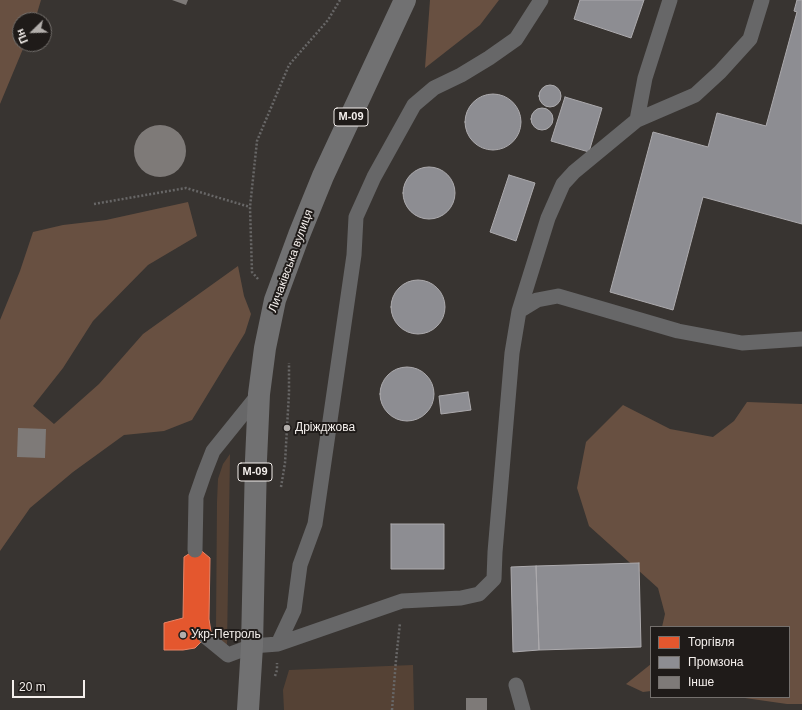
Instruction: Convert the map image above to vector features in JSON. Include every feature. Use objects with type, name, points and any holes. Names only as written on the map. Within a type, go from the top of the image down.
[{"type":"main road","name":"Личаківська вулиця","points":[[248,710],[252,646],[259,394],[265,348],[275,300],[296,242],[323,176],[405,0]]},
{"type":"lane","points":[[278,644],[294,610],[300,565],[315,524],[354,255],[356,217],[374,177],[414,105],[434,88],[462,75],[490,58],[516,39],[541,0]]},
{"type":"lane","points":[[637,120],[645,78],[670,0]]},
{"type":"lane","points":[[206,637],[228,655],[252,646],[278,644],[402,601],[461,598],[479,594],[494,579],[512,353],[519,311],[548,218],[563,184],[574,172],[637,120],[694,94],[720,72],[750,39],[762,0]]},
{"type":"lane","points":[[519,311],[537,300],[558,296],[678,331],[742,343],[802,340]]},
{"type":"lane","points":[[195,550],[196,497],[213,451],[259,394]]},
{"type":"lane","points":[[516,685],[523,710]]},
{"type":"path","points":[[275,300],[252,272],[250,208],[257,141],[289,65],[328,20],[340,0]]},
{"type":"path","points":[[94,204],[186,188],[250,208]]},
{"type":"path","points":[[392,710],[402,601]]},
{"type":"shaded area","points":[[0,0],[41,0],[37,12],[12,12],[12,52],[22,52],[0,104]]},
{"type":"shaded area","points":[[430,0],[499,0],[480,25],[425,68]]},
{"type":"shaded area","points":[[188,202],[197,236],[148,265],[93,321],[63,368],[33,406],[54,424],[99,384],[143,334],[238,266],[244,296],[251,314],[245,333],[192,420],[164,431],[124,435],[73,472],[30,508],[0,551],[0,320],[20,271],[33,232],[63,225],[106,220]]},
{"type":"shaded area","points":[[747,402],[802,404],[802,704],[787,704],[745,698],[790,698],[790,626],[662,626],[665,614],[658,588],[589,526],[577,488],[586,442],[623,405],[670,429],[713,437],[734,421]]},
{"type":"shaded area","points":[[230,454],[227,646],[218,636],[216,628],[217,502],[218,479],[223,464]]},
{"type":"shaded area","points":[[413,665],[414,710],[284,710],[283,690],[289,670]]},
{"type":"shaded area","points":[[650,665],[650,691],[643,692],[626,684]]},
{"type":"building: Торгівля","points":[[198,548],[210,558],[209,619],[211,632],[195,648],[183,650],[164,650],[164,623],[183,618],[184,557]]},
{"type":"building: Промзона","points":[[580,0],[644,0],[631,38],[574,19]]},
{"type":"building: Промзона","points":[[797,0],[802,0],[802,224],[703,197],[673,310],[610,292],[653,132],[708,147],[717,113],[766,126],[797,12],[794,11]]},
{"type":"building: Промзона","points":[[550,85],[558,88],[561,96],[558,104],[550,107],[542,104],[539,96],[542,88]]},
{"type":"building: Промзона","points":[[488,94],[498,94],[513,102],[519,111],[521,122],[519,133],[513,142],[498,150],[488,150],[477,145],[470,138],[465,127],[465,117],[470,106],[477,99]]},
{"type":"building: Промзона","points":[[565,97],[602,108],[589,152],[551,141]]},
{"type":"building: Промзона","points":[[542,108],[550,111],[553,119],[550,127],[542,130],[534,127],[531,119],[534,111]]},
{"type":"building: Промзона","points":[[424,167],[434,167],[448,174],[455,188],[455,198],[448,212],[434,219],[424,219],[414,215],[407,208],[403,198],[403,188],[407,178],[414,171]]},
{"type":"building: Промзона","points":[[509,175],[535,183],[516,241],[490,232]]},
{"type":"building: Промзона","points":[[418,280],[428,282],[437,288],[443,297],[445,307],[443,317],[437,326],[428,332],[418,334],[408,332],[399,326],[393,317],[391,307],[393,297],[399,288],[408,282]]},
{"type":"building: Промзона","points":[[402,367],[412,367],[422,371],[430,379],[434,389],[434,399],[430,409],[422,417],[412,421],[402,421],[392,417],[384,409],[380,399],[380,389],[384,379],[392,371]]},
{"type":"building: Промзона","points":[[468,392],[471,410],[441,414],[439,396]]},
{"type":"building: Промзона","points":[[391,524],[444,524],[444,569],[391,569]]},
{"type":"building: Промзона","points":[[639,563],[641,647],[539,650],[536,566]]},
{"type":"building: Промзона","points":[[536,566],[539,650],[513,652],[511,567]]},
{"type":"building: Інше","points":[[172,0],[188,0],[186,5]]},
{"type":"building: Інше","points":[[155,125],[165,125],[179,132],[186,146],[186,156],[179,170],[165,177],[155,177],[145,173],[138,166],[134,156],[134,146],[138,136],[145,129]]},
{"type":"building: Інше","points":[[18,428],[46,429],[45,458],[17,457]]},
{"type":"building: Інше","points":[[466,698],[487,698],[487,710],[466,710]]},
{"type":"place","name":"Дріжджова","points":[[287,428]]},
{"type":"place","name":"Укр-Петроль","points":[[183,635]]}]
